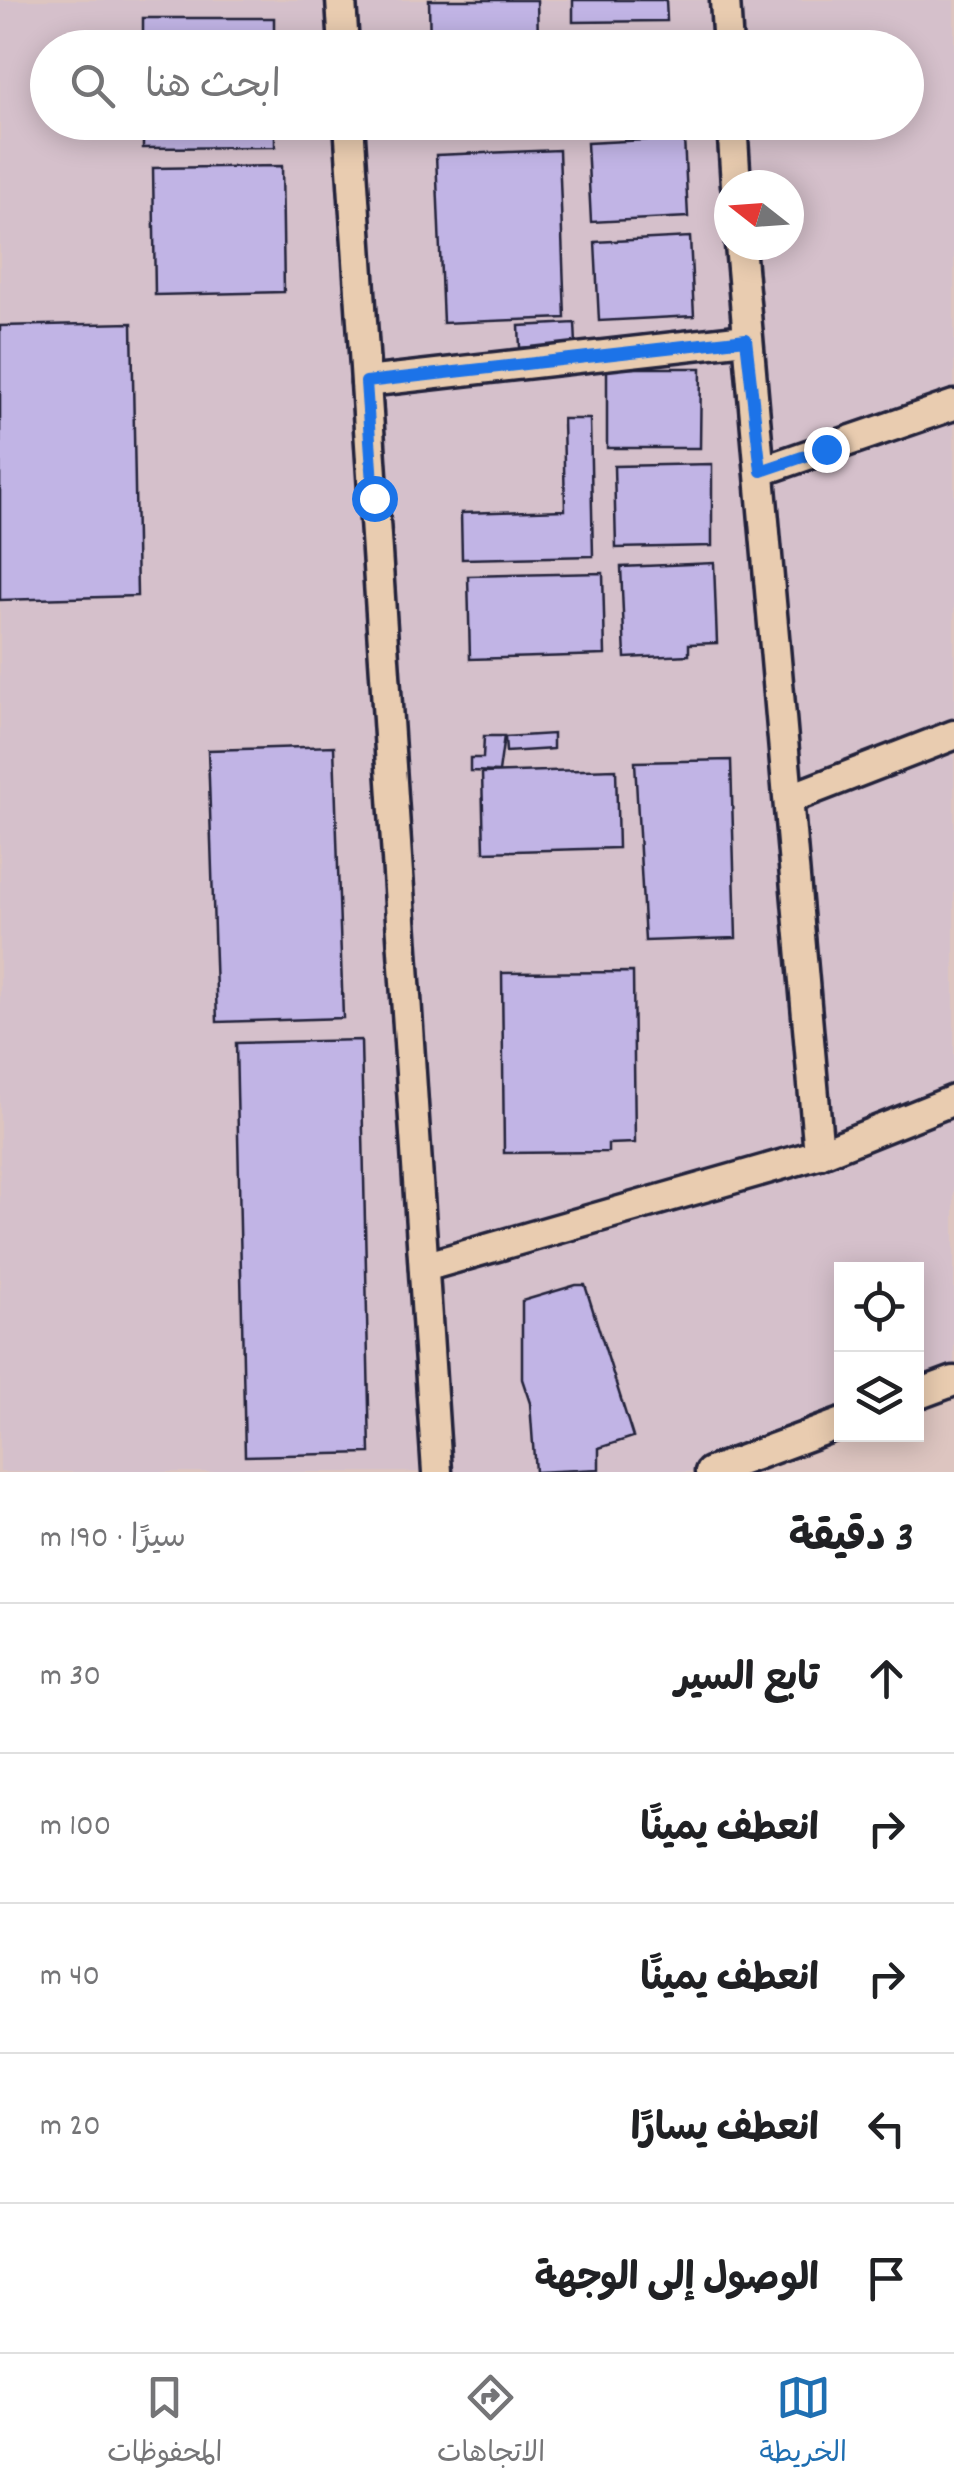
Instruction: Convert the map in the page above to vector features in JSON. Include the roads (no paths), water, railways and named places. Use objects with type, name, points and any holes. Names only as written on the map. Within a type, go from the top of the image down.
[{"type":"street","points":[[341,0],[343,30]]},
{"type":"street","points":[[725,0],[727,30]]},
{"type":"street","points":[[350,140],[437,1472]]},
{"type":"street","points":[[733,140],[735,170]]},
{"type":"street","points":[[741,260],[791,798],[819,1154]]},
{"type":"street","points":[[366,382],[746,339]]},
{"type":"street","points":[[761,471],[954,405]]},
{"type":"street","points":[[791,798],[954,735]]},
{"type":"street","points":[[424,1267],[819,1154],[954,1100]]},
{"type":"street","points":[[924,1392],[954,1382]]},
{"type":"street","points":[[710,1472],[834,1426]]}]
